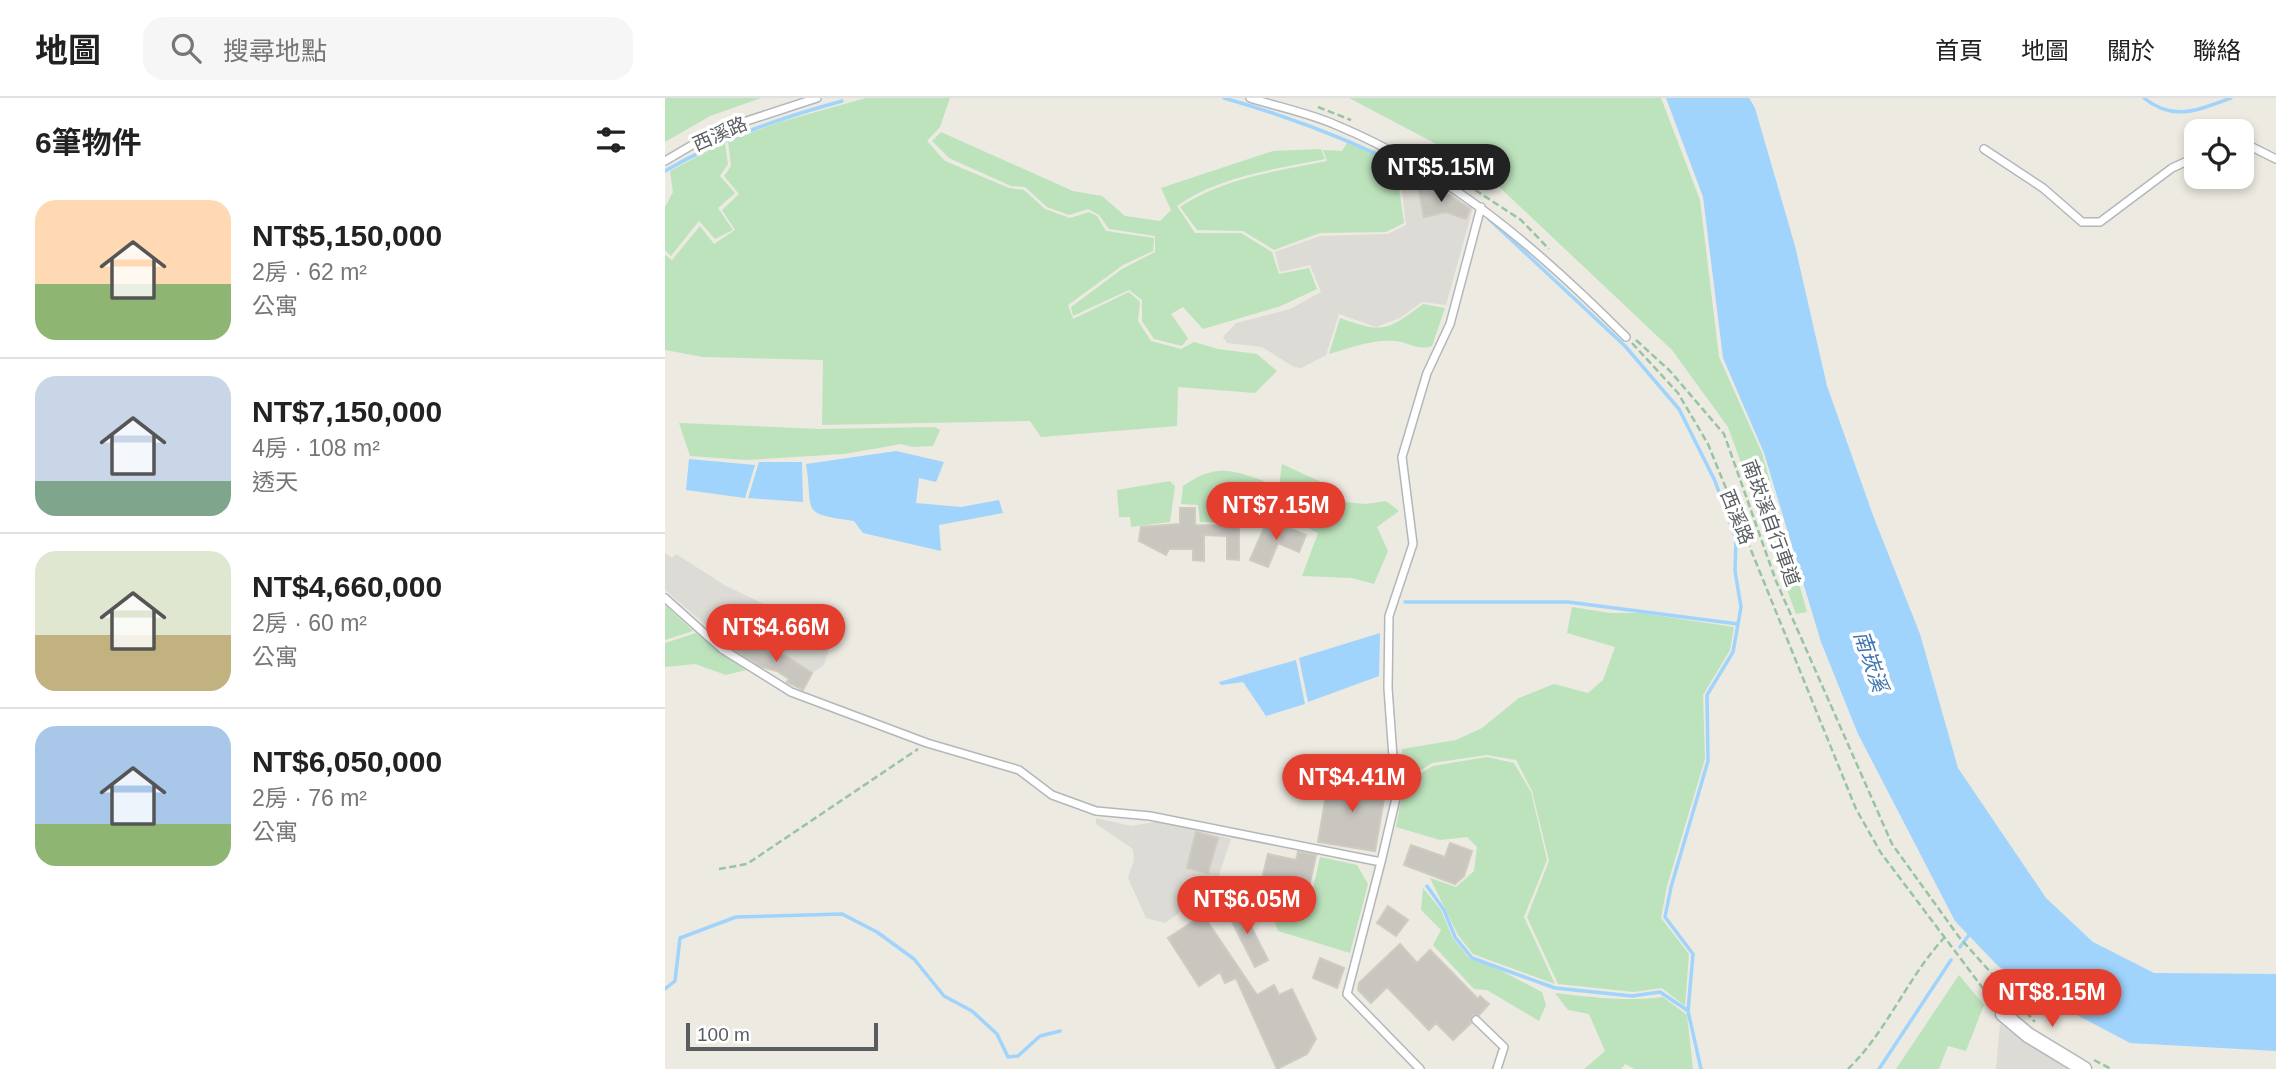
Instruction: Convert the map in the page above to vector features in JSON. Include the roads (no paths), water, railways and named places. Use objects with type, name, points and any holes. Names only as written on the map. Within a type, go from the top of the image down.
[{"type":"street","points":[[2003,1014],[2028,1035],[2089,1064]]},
{"type":"lane","name":"西溪路","points":[[665,161],[716,131],[817,98]]},
{"type":"lane","points":[[1250,98],[1335,124],[1452,185],[1553,264],[1628,335]]},
{"type":"lane","points":[[2254,148],[2276,159]]},
{"type":"lane","points":[[1984,149],[2043,188],[2082,222],[2089,223],[2100,222],[2172,168],[2184,162]]},
{"type":"lane","points":[[1420,1069],[1347,994],[1396,798],[1388,688],[1389,617],[1413,544],[1402,457],[1427,373],[1450,324],[1481,207]]},
{"type":"lane","points":[[665,598],[722,649],[790,692],[927,743],[1019,770],[1052,795],[1096,811],[1150,816],[1381,863]]},
{"type":"lane","points":[[1476,1020],[1504,1047],[1497,1069]]},
{"type":"water","name":"南崁溪","points":[[1666,98],[1749,98],[1755,108],[1795,246],[1827,386],[1874,518],[1920,634],[1958,768],[2046,898],[2093,942],[2154,973],[2276,974],[2276,1051],[2130,1043],[2060,1006],[1998,966],[1955,921],[1858,734],[1821,642],[1764,453],[1723,358],[1703,197]]},
{"type":"water","points":[[896,451],[944,462],[936,482],[919,478],[916,503],[961,507],[999,500],[1003,513],[939,525],[941,551],[863,533],[854,521],[824,516],[812,508],[806,464]]},
{"type":"water","points":[[689,459],[755,465],[745,498],[686,490]]},
{"type":"water","points":[[759,462],[802,462],[803,502],[748,498]]},
{"type":"water","points":[[1380,633],[1379,676],[1308,702],[1299,658]]},
{"type":"water","points":[[1296,660],[1305,704],[1266,716],[1243,682],[1221,685],[1219,682]]},
{"type":"waterway","points":[[1224,98],[1326,132],[1424,177]]},
{"type":"waterway","points":[[2144,98],[2165,110],[2176,112],[2197,110],[2231,98]]},
{"type":"waterway","points":[[665,171],[752,130],[842,101]]},
{"type":"waterway","points":[[1489,219],[1625,346],[1679,409],[1715,481],[1736,539],[1735,571],[1741,607],[1733,652],[1707,695],[1708,761],[1671,887],[1665,917],[1693,954],[1688,1011],[1701,1069]]},
{"type":"waterway","points":[[1405,602],[1568,602],[1738,624]]},
{"type":"waterway","points":[[1427,886],[1444,910],[1455,937],[1472,958],[1555,988],[1632,996],[1660,992],[1687,1010]]},
{"type":"waterway","points":[[665,989],[675,981],[680,938],[736,917],[842,914],[877,932],[914,959],[944,996],[972,1011],[997,1034],[1008,1057],[1018,1056],[1040,1036],[1060,1031]]},
{"type":"waterway","points":[[1960,947],[1971,932]]},
{"type":"waterway","points":[[1879,1069],[1951,960]]}]
